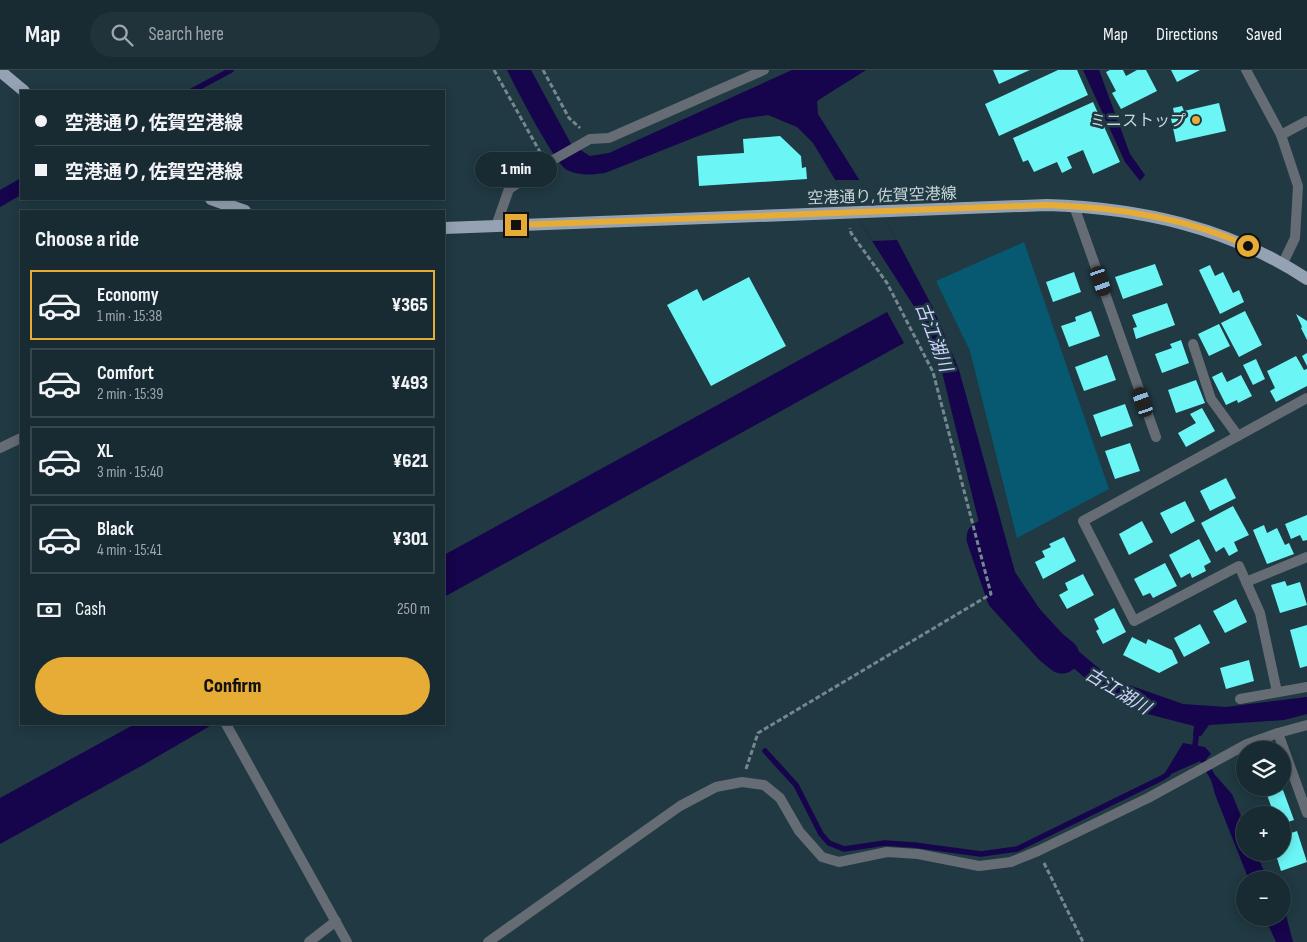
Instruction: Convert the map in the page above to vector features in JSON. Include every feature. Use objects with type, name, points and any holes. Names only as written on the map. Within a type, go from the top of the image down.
[{"type":"main road","points":[[0,71],[23,90]]},
{"type":"main road","points":[[214,200],[242,210]]},
{"type":"main road","name":"空港通り, 佐賀空港線","points":[[445,228],[1047,205],[1074,206],[1122,211],[1178,222],[1230,238],[1283,263],[1307,279]]},
{"type":"street","points":[[496,226],[509,189],[590,138],[609,138],[764,70]]},
{"type":"street","points":[[1246,70],[1281,135],[1302,183],[1295,238],[1283,263]]},
{"type":"street","points":[[1281,135],[1307,121]]},
{"type":"street","points":[[1074,206],[1156,437]]},
{"type":"street","points":[[1193,344],[1211,399],[1238,436]]},
{"type":"street","points":[[1277,692],[1260,613],[1239,566],[1134,620],[1083,521],[1307,398]]},
{"type":"street","points":[[0,448],[20,438]]},
{"type":"street","points":[[1246,582],[1307,558]]},
{"type":"street","points":[[1240,699],[1307,687]]},
{"type":"street","points":[[227,725],[347,942]]},
{"type":"street","points":[[488,942],[680,806],[716,788],[742,782],[764,786],[780,798],[799,831],[816,850],[822,856],[839,862],[887,852],[918,854],[979,866],[1011,862],[1038,851],[1148,798],[1247,744],[1307,725]]},
{"type":"street","points":[[1278,733],[1307,813]]},
{"type":"street","points":[[308,942],[336,921]]},
{"type":"path","points":[[494,70],[546,164]]},
{"type":"path","points":[[543,70],[569,118],[590,138]]},
{"type":"path","points":[[742,782],[758,733],[992,594],[933,372],[887,283],[852,233],[845,213]]},
{"type":"path","points":[[1038,851],[1083,942]]},
{"type":"shaded area","points":[[1024,242],[1109,489],[1017,538],[970,351],[936,281]]},
{"type":"water","points":[[507,70],[531,70],[571,144],[590,156],[609,153],[792,70],[866,70],[817,101],[818,114],[897,240],[933,308],[959,370],[1015,572],[1055,632],[1112,679],[1183,704],[1226,707],[1307,697],[1307,714],[1284,720],[1209,725],[1201,736],[1193,736],[1194,726],[1144,713],[1097,688],[1042,641],[991,572],[942,372],[919,314],[813,143],[797,127],[768,115],[741,119],[605,173],[581,174],[567,170],[553,154]]},
{"type":"water","points":[[1083,70],[1099,70],[1130,154],[1145,175],[1140,181],[1125,162]]},
{"type":"water","points":[[20,179],[20,196],[0,207],[0,190]]},
{"type":"water","points":[[887,312],[904,343],[445,596],[445,554]]},
{"type":"water","points":[[133,725],[210,726],[0,844],[0,798]]},
{"type":"water","points":[[1183,743],[1205,747],[1211,754],[1206,759],[1215,775],[1232,794],[1237,806],[1236,847],[1211,780],[1200,761],[1162,778]]},
{"type":"water","points":[[1241,861],[1260,861],[1264,871],[1245,871]]},
{"type":"water","points":[[1269,926],[1289,926],[1293,942],[1276,942]]},
{"type":"pier","points":[[835,180],[860,180],[897,240],[872,241]]},
{"type":"building","points":[[993,70],[1030,70],[999,84]]},
{"type":"building","points":[[1058,70],[1077,70],[1088,95],[999,136],[985,104]]},
{"type":"building","points":[[1110,70],[1123,70],[1126,76],[1137,70],[1146,70],[1157,91],[1121,109],[1112,93],[1116,91],[1106,72]]},
{"type":"building","points":[[1171,70],[1200,70],[1177,82]]},
{"type":"building","points":[[1093,102],[1120,162],[1093,174],[1083,150],[1067,157],[1072,168],[1062,173],[1057,162],[1034,172],[1028,160],[1023,162],[1013,138]]},
{"type":"building","points":[[1219,103],[1226,131],[1176,142],[1170,114],[1174,113],[1173,108],[1182,106],[1184,111]]},
{"type":"building","points":[[780,136],[801,156],[802,168],[806,167],[807,179],[699,186],[697,156],[744,153],[743,139]]},
{"type":"building","points":[[1155,264],[1163,285],[1123,299],[1115,277]]},
{"type":"building","points":[[1210,265],[1215,276],[1223,272],[1233,293],[1239,290],[1244,302],[1220,314],[1199,270]]},
{"type":"building","points":[[1074,272],[1081,292],[1053,302],[1046,282]]},
{"type":"building","points":[[749,277],[786,346],[711,386],[667,305],[697,289],[703,301]]},
{"type":"building","points":[[1167,303],[1175,325],[1136,339],[1133,328],[1137,327],[1132,315]]},
{"type":"building","points":[[1091,311],[1100,336],[1069,347],[1061,326],[1076,321],[1075,317]]},
{"type":"building","points":[[1245,311],[1262,345],[1239,357],[1221,323]]},
{"type":"building","points":[[1296,314],[1307,321],[1307,340],[1301,328]]},
{"type":"building","points":[[1219,324],[1230,346],[1209,356],[1198,334]]},
{"type":"building","points":[[1181,340],[1189,363],[1162,373],[1155,354],[1172,348],[1170,344]]},
{"type":"building","points":[[1307,353],[1307,366],[1302,356]]},
{"type":"building","points":[[1107,355],[1116,380],[1084,391],[1075,367]]},
{"type":"building","points":[[1296,356],[1304,370],[1307,369],[1307,386],[1276,402],[1270,391],[1275,388],[1267,371]]},
{"type":"building","points":[[1256,359],[1265,379],[1253,385],[1243,365]]},
{"type":"building","points":[[1222,372],[1227,382],[1241,375],[1252,396],[1238,403],[1237,400],[1226,405],[1212,377]]},
{"type":"building","points":[[1196,380],[1205,403],[1176,413],[1168,390]]},
{"type":"building","points":[[1125,404],[1133,426],[1101,437],[1093,415]]},
{"type":"building","points":[[1202,408],[1215,431],[1186,447],[1178,433],[1196,423],[1190,414]]},
{"type":"building","points":[[1130,443],[1140,471],[1115,479],[1105,451]]},
{"type":"building","points":[[1226,478],[1236,498],[1210,511],[1200,491]]},
{"type":"building","points":[[1185,501],[1195,521],[1171,534],[1160,513]]},
{"type":"building","points":[[1233,506],[1249,535],[1234,542],[1238,551],[1229,556],[1224,547],[1216,552],[1201,523]]},
{"type":"building","points":[[1307,515],[1307,540],[1303,541],[1300,535],[1291,539],[1285,524]]},
{"type":"building","points":[[1142,521],[1153,542],[1129,555],[1119,534]]},
{"type":"building","points":[[1264,525],[1267,533],[1277,528],[1285,545],[1289,543],[1294,554],[1267,564],[1253,530]]},
{"type":"building","points":[[1064,537],[1076,561],[1043,579],[1035,562],[1045,557],[1042,551],[1051,547],[1049,544]]},
{"type":"building","points":[[1199,539],[1211,562],[1204,566],[1206,571],[1192,578],[1190,573],[1181,578],[1169,555]]},
{"type":"building","points":[[1165,563],[1177,586],[1153,598],[1150,593],[1143,596],[1134,579]]},
{"type":"building","points":[[1083,574],[1094,595],[1067,609],[1059,595],[1068,590],[1065,583]]},
{"type":"building","points":[[1285,581],[1287,586],[1300,582],[1307,605],[1280,613],[1271,585]]},
{"type":"building","points":[[1236,599],[1247,622],[1225,633],[1213,611]]},
{"type":"building","points":[[1114,608],[1126,632],[1103,644],[1096,631],[1099,629],[1094,619]]},
{"type":"building","points":[[1200,624],[1210,643],[1184,657],[1174,638]]},
{"type":"building","points":[[1307,625],[1307,666],[1300,668],[1290,630]]},
{"type":"building","points":[[1132,637],[1146,644],[1148,639],[1172,650],[1178,663],[1159,673],[1123,655]]},
{"type":"building","points":[[1249,660],[1254,681],[1226,689],[1220,668]]},
{"type":"building","points":[[1267,796],[1285,796],[1289,806],[1271,806]]},
{"type":"building","points":[[1297,831],[1307,862],[1281,871],[1278,861],[1291,861],[1291,833]]},
{"type":"waterway","points":[[194,90],[231,70]]},
{"type":"waterway","name":"古江湖川","points":[[984,538],[1004,596],[1051,647],[1062,656]]},
{"type":"waterway","points":[[1197,731],[1195,745],[1197,751]]},
{"type":"waterway","points":[[765,751],[796,785],[821,834],[829,843],[844,849],[885,843],[981,854],[1017,849],[1168,774]]},
{"type":"place","name":"ミニストップ","points":[[1196,120]]},
{"type":"route","points":[[516,225],[1047,205],[1122,211],[1178,222],[1230,238],[1248,246]]}]
